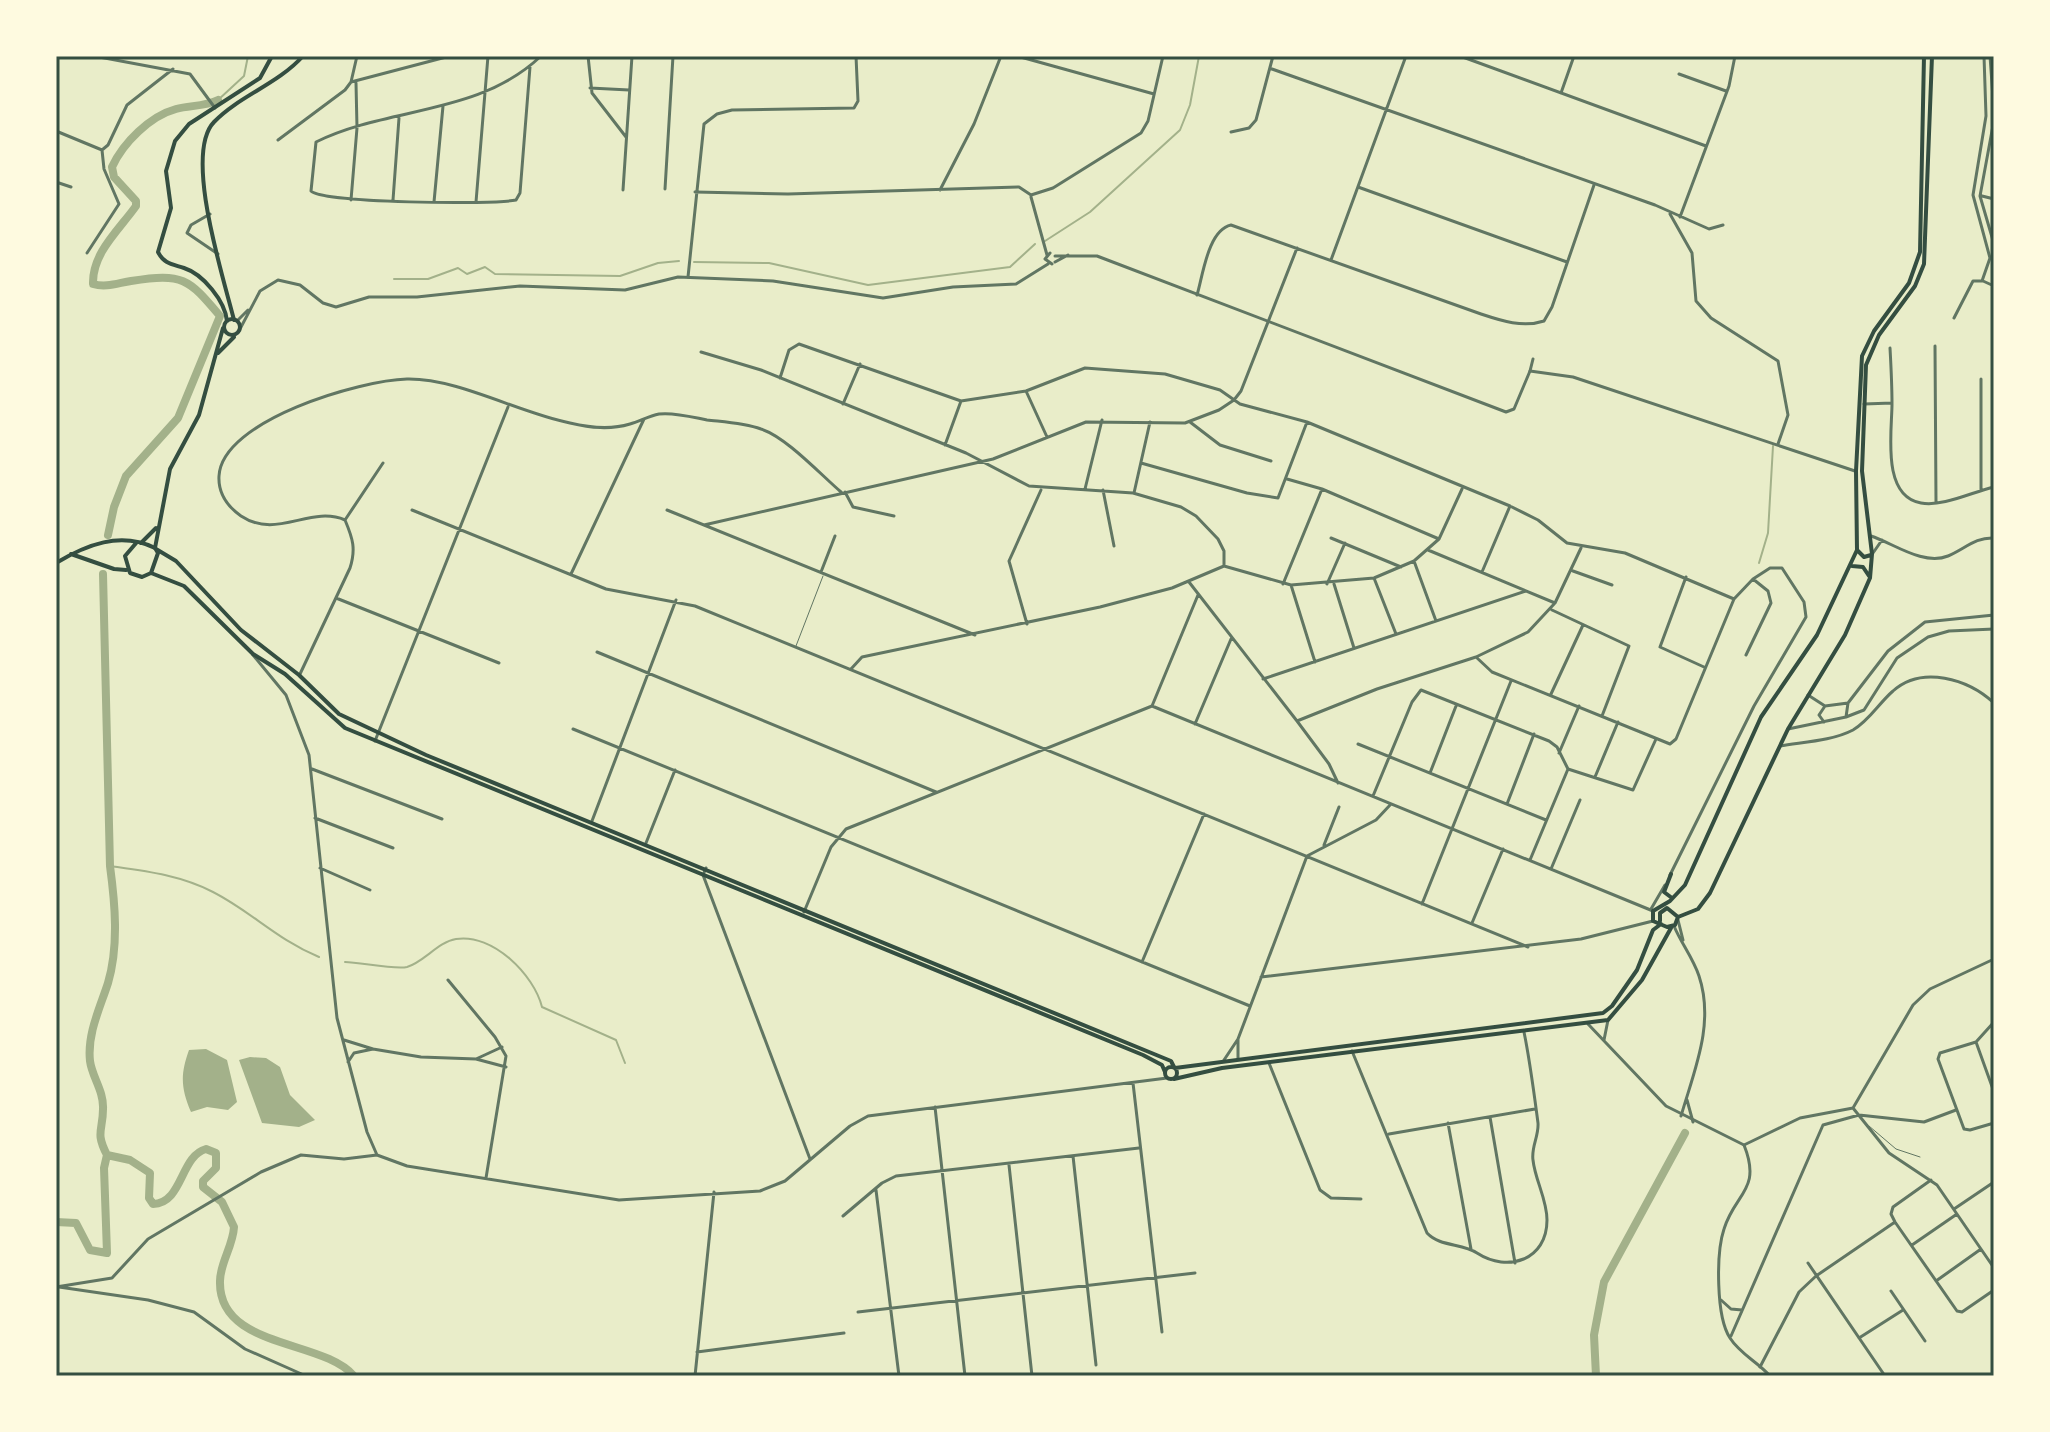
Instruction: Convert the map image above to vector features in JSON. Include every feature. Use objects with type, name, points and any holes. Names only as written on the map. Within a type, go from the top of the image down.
[{"type":"main road","points":[[227,321],[213,291],[191,271],[163,261],[157,247],[171,208],[166,175],[170,153],[189,124],[240,93],[264,73],[272,56]]},
{"type":"main road","points":[[216,355],[240,329],[235,320],[210,214],[203,172],[206,134],[214,122],[303,56]]},
{"type":"main road","points":[[1673,926],[1658,922],[1652,910],[1674,897],[1685,885],[1761,717],[1817,635],[1857,550],[1856,471],[1862,356],[1874,331],[1909,283],[1920,252],[1924,56]]},
{"type":"main road","points":[[1222,1068],[1608,1020],[1642,980],[1678,918],[1693,912],[1710,893],[1788,729],[1845,635],[1870,578],[1872,554],[1862,471],[1864,404],[1870,352],[1915,286],[1927,253],[1932,56]]},
{"type":"main road","points":[[240,93],[245,99]]},
{"type":"main road","points":[[227,321],[235,320]]},
{"type":"main road","points":[[151,573],[158,559],[157,527],[172,463],[199,415],[227,321]]},
{"type":"main road","points":[[223,328],[228,334],[235,335]]},
{"type":"main road","points":[[127,570],[125,556],[157,527]]},
{"type":"main road","points":[[1857,539],[1868,535]]},
{"type":"main road","points":[[56,563],[100,542],[139,542],[156,548],[176,561],[241,630],[299,675],[339,714],[377,733],[1171,1061],[1177,1075],[1174,1079]]},
{"type":"main road","points":[[1857,550],[1864,557],[1872,554]]},
{"type":"main road","points":[[71,554],[114,569],[127,570],[137,577],[151,573],[184,586],[253,654],[285,674],[336,723],[375,741],[1143,1055],[1162,1065],[1166,1074],[1174,1079],[1237,1065],[1238,1058]]},
{"type":"main road","points":[[1851,566],[1863,567],[1870,578]]},
{"type":"main road","points":[[1671,874],[1664,892],[1667,897],[1674,897]]},
{"type":"main road","points":[[1660,906],[1673,909],[1678,918]]},
{"type":"main road","points":[[1166,1074],[1175,1068],[1238,1058],[1603,1013],[1626,988],[1660,913],[1667,908]]},
{"type":"street","points":[[94,56],[190,74],[214,107]]},
{"type":"street","points":[[351,200],[357,128],[354,82],[357,56]]},
{"type":"street","points":[[278,140],[354,82],[450,56]]},
{"type":"street","points":[[476,202],[488,56]]},
{"type":"street","points":[[530,67],[520,196],[508,202],[434,202],[351,200],[313,194],[313,151],[320,139],[487,92],[530,67],[541,56]]},
{"type":"street","points":[[588,56],[590,88],[626,137]]},
{"type":"street","points":[[623,190],[632,56]]},
{"type":"street","points":[[665,189],[673,56]]},
{"type":"street","points":[[688,277],[701,128],[707,120],[732,110],[854,108],[858,101],[856,56]]},
{"type":"street","points":[[940,190],[974,124],[1001,56]]},
{"type":"street","points":[[1017,56],[1154,94]]},
{"type":"street","points":[[1031,195],[1053,188],[1141,133],[1154,94],[1161,56]]},
{"type":"street","points":[[1231,132],[1249,128],[1256,120],[1273,56]]},
{"type":"street","points":[[1331,260],[1406,56]]},
{"type":"street","points":[[1460,56],[1706,146]]},
{"type":"street","points":[[1561,93],[1574,56]]},
{"type":"street","points":[[1680,217],[1726,91],[1735,56]]},
{"type":"street","points":[[1982,281],[1990,258],[1973,195],[1986,116],[1984,56]]},
{"type":"street","points":[[1990,56],[1994,116],[1980,196],[1994,244]]},
{"type":"street","points":[[87,253],[119,204],[104,169],[102,150],[127,105],[173,69]]},
{"type":"street","points":[[1272,69],[1667,211],[1709,229],[1723,225]]},
{"type":"street","points":[[1679,74],[1726,91]]},
{"type":"street","points":[[590,88],[629,90]]},
{"type":"street","points":[[434,202],[443,106]]},
{"type":"street","points":[[1986,116],[1994,116]]},
{"type":"street","points":[[393,200],[399,118]]},
{"type":"street","points":[[56,131],[102,150]]},
{"type":"street","points":[[56,182],[71,187]]},
{"type":"street","points":[[1197,295],[1214,240],[1226,225],[1239,226],[1508,322],[1544,321],[1594,185]]},
{"type":"street","points":[[695,192],[1019,187],[1031,195],[1047,259]]},
{"type":"street","points":[[1358,187],[1567,262]]},
{"type":"street","points":[[1973,195],[1994,199]]},
{"type":"street","points":[[1667,211],[1684,234],[1692,253],[1696,301],[1711,318],[1778,361],[1788,415],[1778,444]]},
{"type":"street","points":[[210,214],[191,225],[187,233],[218,254]]},
{"type":"street","points":[[704,525],[983,461],[1086,422],[1190,422],[1234,400],[1297,248]]},
{"type":"street","points":[[1047,259],[1055,262],[1068,255]]},
{"type":"street","points":[[240,329],[264,286],[278,280],[300,285],[323,303],[336,307],[369,297],[417,297],[520,286],[625,290],[688,277],[783,282],[883,298],[953,287],[1005,287],[1016,284],[1047,259],[1068,255],[1097,256],[1506,412],[1514,409],[1533,359]]},
{"type":"street","points":[[1055,256],[1055,262]]},
{"type":"street","points":[[1954,318],[1973,281],[1994,286]]},
{"type":"street","points":[[235,320],[250,307]]},
{"type":"street","points":[[780,378],[787,353],[793,345],[811,347],[961,401],[1026,391],[1070,371],[1107,367],[1189,380],[1225,392],[1234,400],[1307,422],[1462,489],[1510,506],[1538,520],[1559,539],[1625,553],[1734,599]]},
{"type":"street","points":[[1935,346],[1936,503]]},
{"type":"street","points":[[1890,348],[1892,403],[1889,451],[1897,479],[1916,502],[1936,503],[1994,487]]},
{"type":"street","points":[[701,352],[780,378],[983,461],[1027,484],[1042,488],[1133,493],[1181,507],[1196,516],[1222,546],[1224,566]]},
{"type":"street","points":[[843,404],[860,364]]},
{"type":"street","points":[[1530,371],[1595,383],[1778,444],[1838,468],[1856,471]]},
{"type":"street","points":[[1981,379],[1981,490]]},
{"type":"street","points":[[345,520],[324,514],[290,525],[251,521],[231,509],[222,495],[219,475],[222,461],[240,437],[267,419],[364,386],[395,380],[438,381],[508,407],[597,428],[618,427],[669,414],[763,429],[843,492],[856,508],[894,516]]},
{"type":"street","points":[[1026,391],[1047,437]]},
{"type":"street","points":[[945,445],[961,401]]},
{"type":"street","points":[[1864,404],[1892,403]]},
{"type":"street","points":[[375,741],[508,407]]},
{"type":"street","points":[[571,574],[644,419]]},
{"type":"street","points":[[1085,489],[1102,420]]},
{"type":"street","points":[[1133,493],[1150,422]]},
{"type":"street","points":[[1190,422],[1220,445],[1271,461]]},
{"type":"street","points":[[1141,463],[1247,493],[1278,498],[1307,422]]},
{"type":"street","points":[[345,520],[383,463]]},
{"type":"street","points":[[1287,479],[1322,489],[1439,539]]},
{"type":"street","points":[[1027,624],[1009,561],[1042,488]]},
{"type":"street","points":[[1283,584],[1322,489]]},
{"type":"street","points":[[851,670],[862,657],[1027,624],[1189,582],[1224,566],[1291,585],[1334,584],[1374,578],[1414,561],[1439,539],[1462,489]]},
{"type":"street","points":[[1103,490],[1114,546]]},
{"type":"street","points":[[1482,572],[1510,506]]},
{"type":"street","points":[[412,510],[616,592],[676,600],[1528,947]]},
{"type":"street","points":[[667,510],[978,636]]},
{"type":"street","points":[[299,675],[355,550],[345,520]]},
{"type":"street","points":[[1868,535],[1922,556],[1938,558],[1972,541],[1994,538]]},
{"type":"street","points":[[822,573],[835,536]]},
{"type":"street","points":[[1331,538],[1402,568]]},
{"type":"street","points":[[1872,554],[1882,540]]},
{"type":"street","points":[[1326,584],[1345,543]]},
{"type":"street","points":[[1297,721],[1377,689],[1476,657],[1528,632],[1551,610],[1573,571],[1581,546]]},
{"type":"street","points":[[1428,550],[1555,603]]},
{"type":"street","points":[[1414,561],[1436,621]]},
{"type":"street","points":[[803,916],[837,836],[857,824],[1152,706],[1652,910],[1761,693],[1806,617],[1804,602],[1782,568],[1770,568],[1753,579],[1734,599],[1676,739],[1670,744],[1488,670],[1476,657]]},
{"type":"street","points":[[1573,571],[1612,585]]},
{"type":"street","points":[[1686,577],[1660,645],[1665,652],[1704,667]]},
{"type":"street","points":[[1374,578],[1396,634]]},
{"type":"street","points":[[1746,655],[1771,603],[1768,591],[1753,579]]},
{"type":"street","points":[[1189,582],[1297,721],[1338,783]]},
{"type":"street","points":[[1334,584],[1354,648]]},
{"type":"street","points":[[1291,585],[1315,662]]},
{"type":"street","points":[[1263,679],[1526,591]]},
{"type":"street","points":[[1152,706],[1198,595]]},
{"type":"street","points":[[336,598],[499,663]]},
{"type":"street","points":[[592,821],[676,600]]},
{"type":"street","points":[[1551,610],[1626,644],[1630,651],[1602,716]]},
{"type":"street","points":[[1807,695],[1825,706],[1848,703],[1860,692],[1888,651],[1925,622],[1994,615]]},
{"type":"street","points":[[1551,694],[1583,624]]},
{"type":"street","points":[[955,640],[957,628]]},
{"type":"street","points":[[1788,729],[1846,717],[1864,710],[1897,658],[1937,633],[1994,629]]},
{"type":"street","points":[[1195,724],[1232,637]]},
{"type":"street","points":[[597,652],[936,792]]},
{"type":"street","points":[[253,654],[290,701],[312,769],[337,1018],[377,1155]]},
{"type":"street","points":[[1780,746],[1854,729],[1893,691],[1917,678],[1946,679],[1977,691],[1994,703]]},
{"type":"street","points":[[1422,904],[1511,680]]},
{"type":"street","points":[[1373,796],[1416,695],[1425,690],[1534,734],[1552,743],[1568,769],[1629,790],[1636,788],[1656,739]]},
{"type":"street","points":[[1846,717],[1848,703]]},
{"type":"street","points":[[1430,773],[1456,704]]},
{"type":"street","points":[[1559,753],[1579,706]]},
{"type":"street","points":[[1824,722],[1819,715],[1825,706]]},
{"type":"street","points":[[1595,777],[1618,722]]},
{"type":"street","points":[[573,729],[1250,1006]]},
{"type":"street","points":[[1507,804],[1534,734]]},
{"type":"street","points":[[1358,744],[1546,820]]},
{"type":"street","points":[[312,769],[442,819]]},
{"type":"street","points":[[1529,860],[1568,769]]},
{"type":"street","points":[[646,843],[675,770]]},
{"type":"street","points":[[1551,869],[1580,800]]},
{"type":"street","points":[[1224,1060],[1238,1039],[1307,856],[1376,820],[1391,804]]},
{"type":"street","points":[[1324,845],[1339,807]]},
{"type":"street","points":[[1142,962],[1204,814]]},
{"type":"street","points":[[315,818],[393,848]]},
{"type":"street","points":[[1472,923],[1503,849]]},
{"type":"street","points":[[320,868],[370,890]]},
{"type":"street","points":[[706,868],[703,875],[810,1159]]},
{"type":"street","points":[[1678,918],[1683,940]]},
{"type":"street","points":[[1261,977],[1528,947],[1658,922]]},
{"type":"street","points":[[1673,926],[1698,973],[1705,1002],[1704,1029],[1681,1116]]},
{"type":"street","points":[[1744,1145],[1800,1118],[1853,1108],[1913,1005],[1930,989],[1994,959]]},
{"type":"street","points":[[448,980],[502,1047],[506,1067],[486,1178]]},
{"type":"street","points":[[1604,1040],[1608,1020]]},
{"type":"street","points":[[1994,1022],[1976,1042],[1938,1057],[1966,1130],[1994,1123]]},
{"type":"street","points":[[1588,1024],[1656,1098],[1681,1116],[1744,1145],[1750,1165],[1750,1181],[1722,1234],[1721,1300],[1730,1338],[1770,1376]]},
{"type":"street","points":[[1352,1051],[1427,1233],[1437,1241],[1471,1249],[1490,1260],[1515,1264],[1530,1257],[1547,1227],[1547,1214],[1532,1158],[1538,1132],[1524,1032]]},
{"type":"street","points":[[1238,1039],[1238,1058]]},
{"type":"street","points":[[343,1040],[373,1049],[421,1057],[476,1059],[506,1067]]},
{"type":"street","points":[[1976,1042],[1994,1092]]},
{"type":"street","points":[[476,1059],[502,1047]]},
{"type":"street","points":[[348,1062],[354,1053],[373,1049]]},
{"type":"street","points":[[1269,1063],[1320,1190],[1331,1198],[1361,1199]]},
{"type":"street","points":[[56,1287],[112,1278],[140,1246],[261,1172],[301,1155],[344,1159],[377,1155],[407,1166],[619,1200],[769,1189],[785,1181],[850,1126],[868,1116],[1133,1083],[1166,1074]]},
{"type":"street","points":[[1133,1083],[1162,1332]]},
{"type":"street","points":[[1687,1100],[1693,1122]]},
{"type":"street","points":[[935,1107],[965,1376]]},
{"type":"street","points":[[1853,1108],[1889,1153],[1931,1180],[1994,1268]]},
{"type":"street","points":[[1387,1135],[1535,1109]]},
{"type":"street","points":[[1730,1338],[1821,1128],[1827,1122],[1859,1115],[1919,1123],[1956,1110]]},
{"type":"street","points":[[1490,1117],[1515,1264]]},
{"type":"street","points":[[1448,1123],[1471,1249]]},
{"type":"street","points":[[843,1216],[896,1176],[1139,1148]]},
{"type":"street","points":[[1073,1156],[1096,1365]]},
{"type":"street","points":[[1008,1163],[1032,1376]]},
{"type":"street","points":[[1931,1180],[1891,1211],[1895,1222],[1960,1312],[1994,1290]]},
{"type":"street","points":[[1912,1245],[1994,1182]]},
{"type":"street","points":[[876,1190],[899,1376]]},
{"type":"street","points":[[695,1376],[714,1192]]},
{"type":"street","points":[[1760,1367],[1793,1299],[1816,1276],[1895,1222]]},
{"type":"street","points":[[1936,1281],[1981,1249]]},
{"type":"street","points":[[1808,1263],[1885,1376]]},
{"type":"street","points":[[858,1312],[1195,1273]]},
{"type":"street","points":[[56,1287],[148,1300],[194,1312],[245,1349],[306,1376]]},
{"type":"street","points":[[1891,1291],[1925,1341]]},
{"type":"street","points":[[1721,1300],[1731,1309],[1742,1310]]},
{"type":"street","points":[[1859,1338],[1903,1310]]},
{"type":"street","points":[[697,1352],[844,1333]]},
{"type":"lane","points":[[795,648],[822,573]]},
{"type":"lane","points":[[1867,1126],[1900,1151],[1920,1157]]},
{"type":"shaded area","points":[[206,1049],[227,1060],[237,1102],[228,1110],[207,1107],[191,1112],[184,1088],[184,1067],[189,1050]]},
{"type":"shaded area","points":[[266,1058],[280,1067],[290,1095],[315,1120],[299,1127],[262,1123],[239,1060]]},
{"type":"waterway","points":[[218,100],[244,76],[248,56]]},
{"type":"waterway","points":[[1045,241],[1090,212],[1180,130],[1190,105],[1199,56]]},
{"type":"waterway","points":[[108,535],[114,507],[126,476],[178,418],[220,316],[200,293],[183,281],[162,278],[93,284],[102,252],[136,206],[136,201],[114,177],[112,167],[130,140],[147,124],[176,109],[218,100]]},
{"type":"waterway","points":[[694,262],[769,263],[868,285],[1010,267],[1035,244]]},
{"type":"waterway","points":[[394,279],[428,279],[458,268],[467,274],[485,267],[495,274],[620,276],[658,263],[679,261]]},
{"type":"waterway","points":[[1759,563],[1768,533],[1773,446]]},
{"type":"waterway","points":[[103,574],[110,866],[115,939],[108,983],[95,1021],[90,1051],[91,1067],[103,1102],[100,1136],[107,1155]]},
{"type":"waterway","points":[[110,866],[162,874],[201,886],[319,957]]},
{"type":"waterway","points":[[345,962],[407,967],[449,941],[470,939],[484,943],[497,949],[521,970],[538,995],[542,1007],[616,1040],[625,1063]]},
{"type":"waterway","points":[[1596,1376],[1594,1335],[1604,1282],[1685,1133]]},
{"type":"waterway","points":[[107,1155],[130,1160],[150,1173],[149,1198],[153,1204],[163,1202],[170,1196],[197,1153],[206,1149],[216,1153],[216,1168],[203,1181],[203,1187],[222,1202],[234,1227],[220,1281],[224,1303],[236,1319],[253,1331],[320,1355],[354,1376]]},
{"type":"waterway","points":[[56,1222],[76,1223],[90,1250],[107,1253],[104,1168],[107,1155]]}]
